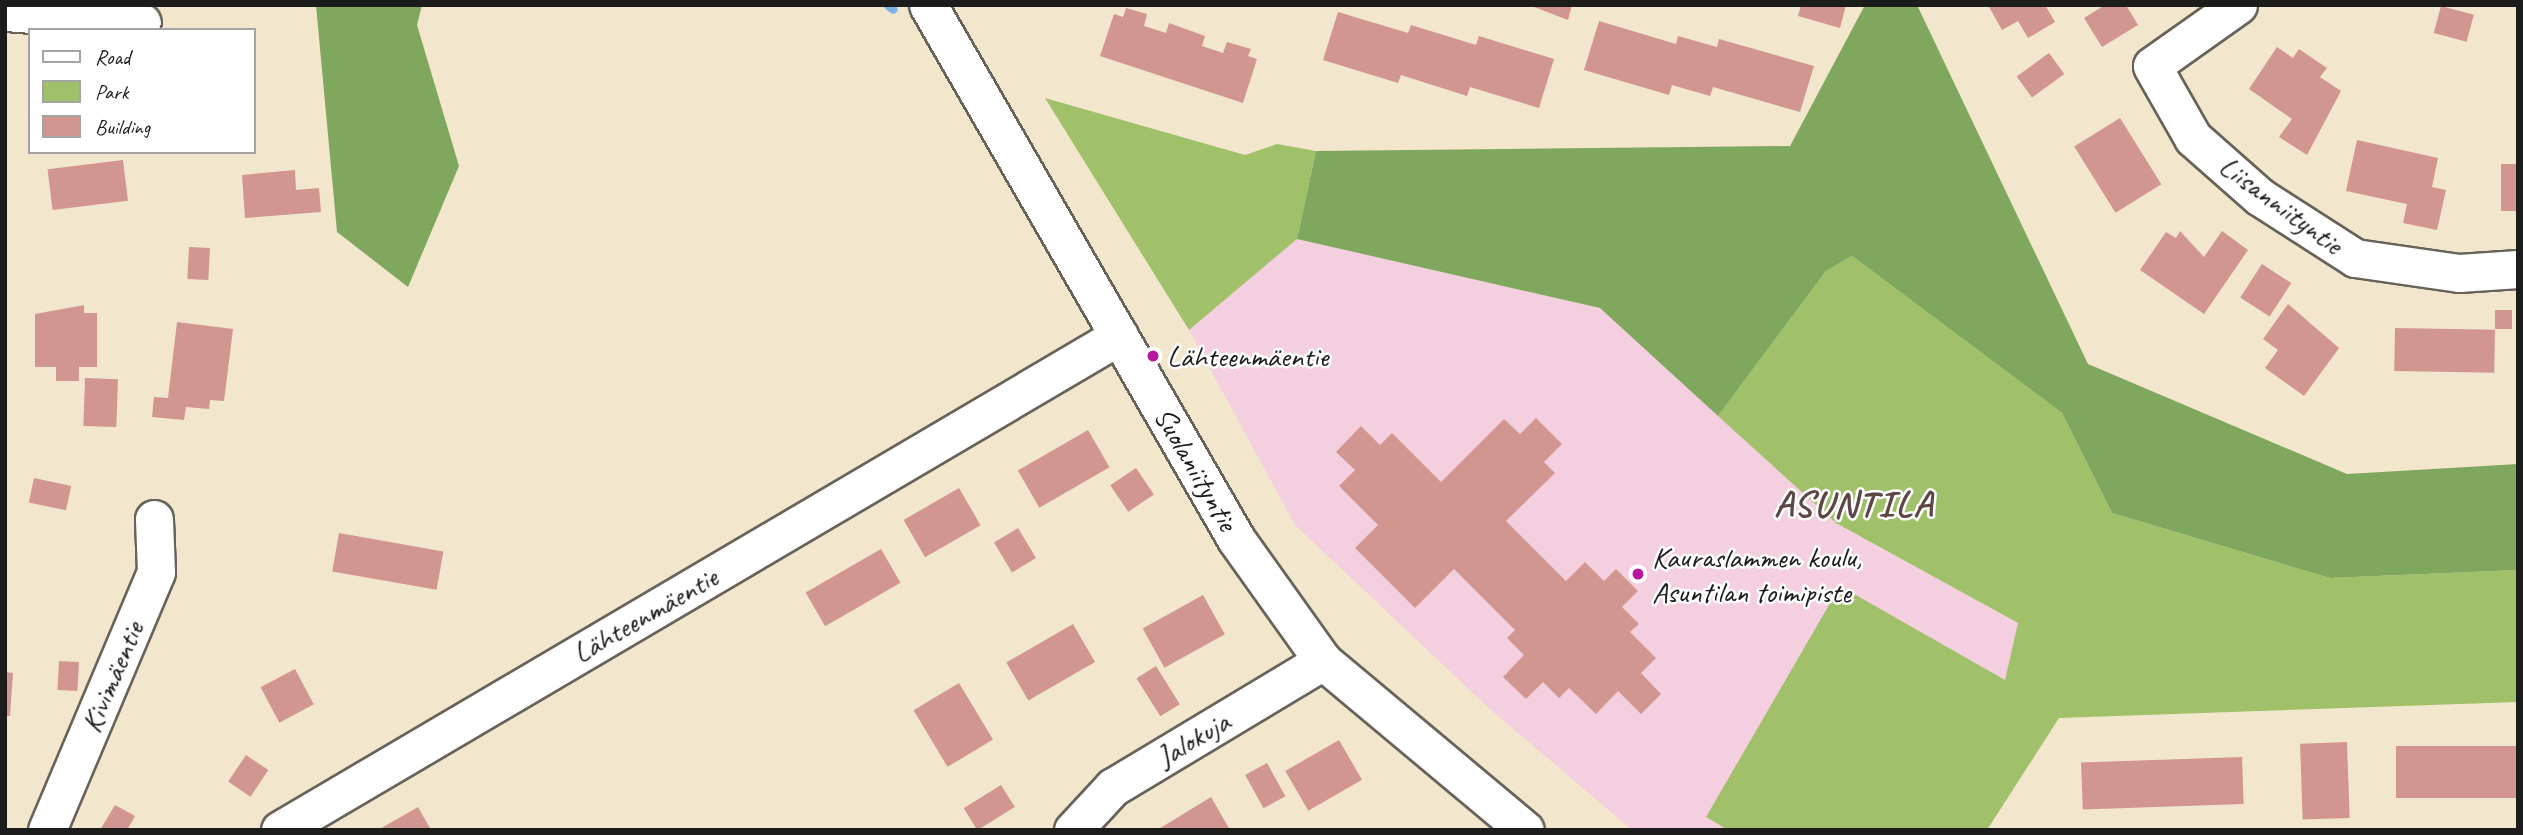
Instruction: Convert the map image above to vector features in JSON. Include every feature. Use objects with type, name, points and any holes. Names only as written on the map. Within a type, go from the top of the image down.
[{"type":"street","name":"Suolaniityntie","points":[[928,5],[1236,539],[1324,662],[1525,830]]},
{"type":"street","name":"Liisanniityntie","points":[[2238,5],[2152,66],[2193,138],[2260,197],[2355,258],[2459,273],[2518,269]]},
{"type":"street","points":[[5,12],[142,22]]},
{"type":"street","name":"Lähteenmäentie","points":[[301,824],[1119,336]]},
{"type":"street","name":"Kivimäentie","points":[[47,830],[156,572],[154,519]]},
{"type":"street","name":"Jalokuja","points":[[1073,830],[1113,787],[1324,662]]},
{"type":"shaded area","name":"Kauraslammen koulu, Asuntilan toimipiste","points":[[1297,239],[1600,308],[1836,523],[2019,624],[2005,681],[1919,830],[1632,830],[1491,710],[1295,525],[1189,330]]},
{"type":"green space","points":[[316,5],[422,5],[417,25],[459,166],[408,287],[337,232]]},
{"type":"green space","points":[[1865,5],[1917,5],[2088,364],[2347,474],[2518,464],[2518,570],[2330,578],[2112,513],[2062,413],[1852,256],[1826,271],[1718,416],[1600,308],[1297,239],[1316,151],[1790,146]]},
{"type":"green space","points":[[1045,98],[1245,155],[1277,144],[1316,151],[1297,239],[1189,330]]},
{"type":"green space","points":[[1852,256],[2062,413],[2112,513],[2330,578],[2518,570],[2518,702],[2059,718],[1987,830],[1728,830],[1706,817],[1840,586],[2005,680],[2018,623],[1836,523],[1718,416],[1826,271]]},
{"type":"building","points":[[1529,5],[1572,5],[1568,20]]},
{"type":"building","points":[[1801,5],[1846,5],[1840,28],[1798,16]]},
{"type":"building","points":[[1988,5],[2045,5],[2055,22],[2028,38],[2018,21],[2002,30]]},
{"type":"building","points":[[2105,5],[2126,5],[2138,25],[2102,47],[2084,18]]},
{"type":"building","points":[[2441,6],[2474,15],[2467,42],[2434,33]]},
{"type":"building","points":[[1126,8],[1147,14],[1144,26],[1166,33],[1169,23],[1205,36],[1202,46],[1223,53],[1227,42],[1251,49],[1248,56],[1257,59],[1243,103],[1100,56],[1114,14],[1123,17]]},
{"type":"building","points":[[1338,12],[1408,33],[1411,25],[1476,45],[1479,36],[1554,59],[1539,108],[1470,87],[1467,96],[1401,75],[1398,83],[1323,60]]},
{"type":"building","points":[[1599,21],[1676,44],[1678,36],[1717,47],[1719,39],[1814,66],[1800,112],[1713,87],[1710,96],[1672,85],[1669,95],[1584,70]]},
{"type":"building","points":[[2277,47],[2293,58],[2299,49],[2327,68],[2320,77],[2341,91],[2307,155],[2279,137],[2292,119],[2249,89]]},
{"type":"building","points":[[2049,53],[2064,74],[2032,98],[2017,77]]},
{"type":"building","points":[[2120,118],[2161,184],[2116,213],[2074,147]]},
{"type":"building","points":[[2357,140],[2438,158],[2432,187],[2446,190],[2437,230],[2403,223],[2407,204],[2346,191]]},
{"type":"building","points":[[123,160],[128,201],[53,210],[48,169]]},
{"type":"building","points":[[2501,164],[2518,164],[2518,211],[2501,211]]},
{"type":"building","points":[[295,170],[296,190],[319,188],[321,212],[245,218],[242,175]]},
{"type":"building","points":[[2180,231],[2204,257],[2222,231],[2248,250],[2204,314],[2140,270],[2166,232],[2176,238]]},
{"type":"building","points":[[189,247],[210,248],[208,280],[187,279]]},
{"type":"building","points":[[2262,264],[2291,283],[2270,317],[2240,298]]},
{"type":"building","points":[[2288,304],[2339,348],[2304,396],[2265,368],[2278,350],[2263,339]]},
{"type":"building","points":[[84,305],[84,313],[97,313],[97,367],[79,367],[79,381],[56,381],[56,367],[35,367],[35,314]]},
{"type":"building","points":[[2495,310],[2512,310],[2512,329],[2495,329]]},
{"type":"building","points":[[177,322],[233,329],[224,401],[210,400],[209,409],[186,407],[184,420],[152,417],[154,397],[168,398]]},
{"type":"building","points":[[2395,328],[2495,330],[2494,373],[2394,371]]},
{"type":"building","points":[[85,378],[118,379],[116,427],[83,426]]},
{"type":"building","points":[[1536,418],[1562,444],[1544,462],[1555,473],[1506,521],[1566,581],[1585,562],[1604,581],[1616,569],[1638,591],[1622,607],[1639,624],[1630,632],[1656,658],[1641,673],[1661,694],[1641,714],[1618,691],[1596,714],[1569,688],[1559,698],[1543,682],[1526,699],[1503,677],[1524,655],[1507,638],[1515,630],[1454,569],[1415,608],[1355,548],[1378,525],[1339,486],[1355,470],[1336,452],[1361,426],[1380,445],[1392,433],[1441,482],[1504,419],[1520,434]]},
{"type":"building","points":[[1088,430],[1110,467],[1039,508],[1018,470]]},
{"type":"building","points":[[1136,468],[1154,495],[1128,512],[1110,485]]},
{"type":"building","points":[[34,478],[71,486],[66,510],[29,502]]},
{"type":"building","points":[[959,488],[980,525],[925,557],[904,520]]},
{"type":"building","points":[[1018,528],[1036,558],[1012,572],[994,542]]},
{"type":"building","points":[[339,533],[443,551],[437,590],[332,571]]},
{"type":"building","points":[[881,549],[900,583],[825,626],[806,592]]},
{"type":"building","points":[[1203,595],[1225,634],[1164,668],[1143,628]]},
{"type":"building","points":[[1073,624],[1095,662],[1028,701],[1006,662]]},
{"type":"building","points":[[59,661],[79,662],[77,691],[57,690]]},
{"type":"building","points":[[1156,666],[1180,704],[1160,716],[1136,678]]},
{"type":"building","points":[[295,669],[314,704],[279,723],[261,687]]},
{"type":"building","points":[[5,672],[13,673],[10,716],[5,716]]},
{"type":"building","points":[[959,683],[993,740],[948,767],[914,710]]},
{"type":"building","points":[[1339,740],[1362,780],[1308,811],[1285,771]]},
{"type":"building","points":[[2347,742],[2350,818],[2303,820],[2300,744]]},
{"type":"building","points":[[2396,746],[2518,746],[2518,798],[2396,798]]},
{"type":"building","points":[[246,755],[268,770],[250,797],[228,782]]},
{"type":"building","points":[[2242,757],[2244,804],[2083,810],[2081,763]]},
{"type":"building","points":[[1267,763],[1285,796],[1264,808],[1245,775]]},
{"type":"building","points":[[1001,785],[1015,807],[978,830],[964,808]]},
{"type":"building","points":[[1211,797],[1230,830],[1157,830]]},
{"type":"building","points":[[115,805],[135,816],[127,830],[100,830]]},
{"type":"building","points":[[418,807],[431,830],[378,830]]},
{"type":"waterway","points":[[888,5],[893,9]]},
{"type":"place","name":"Lähteenmäentie","points":[[1153,356]]},
{"type":"place","name":"Kauraslammen koulu, Asuntilan toimipiste","points":[[1638,574]]},
{"type":"district","name":"ASUNTILA","points":[[1854,504]]}]
